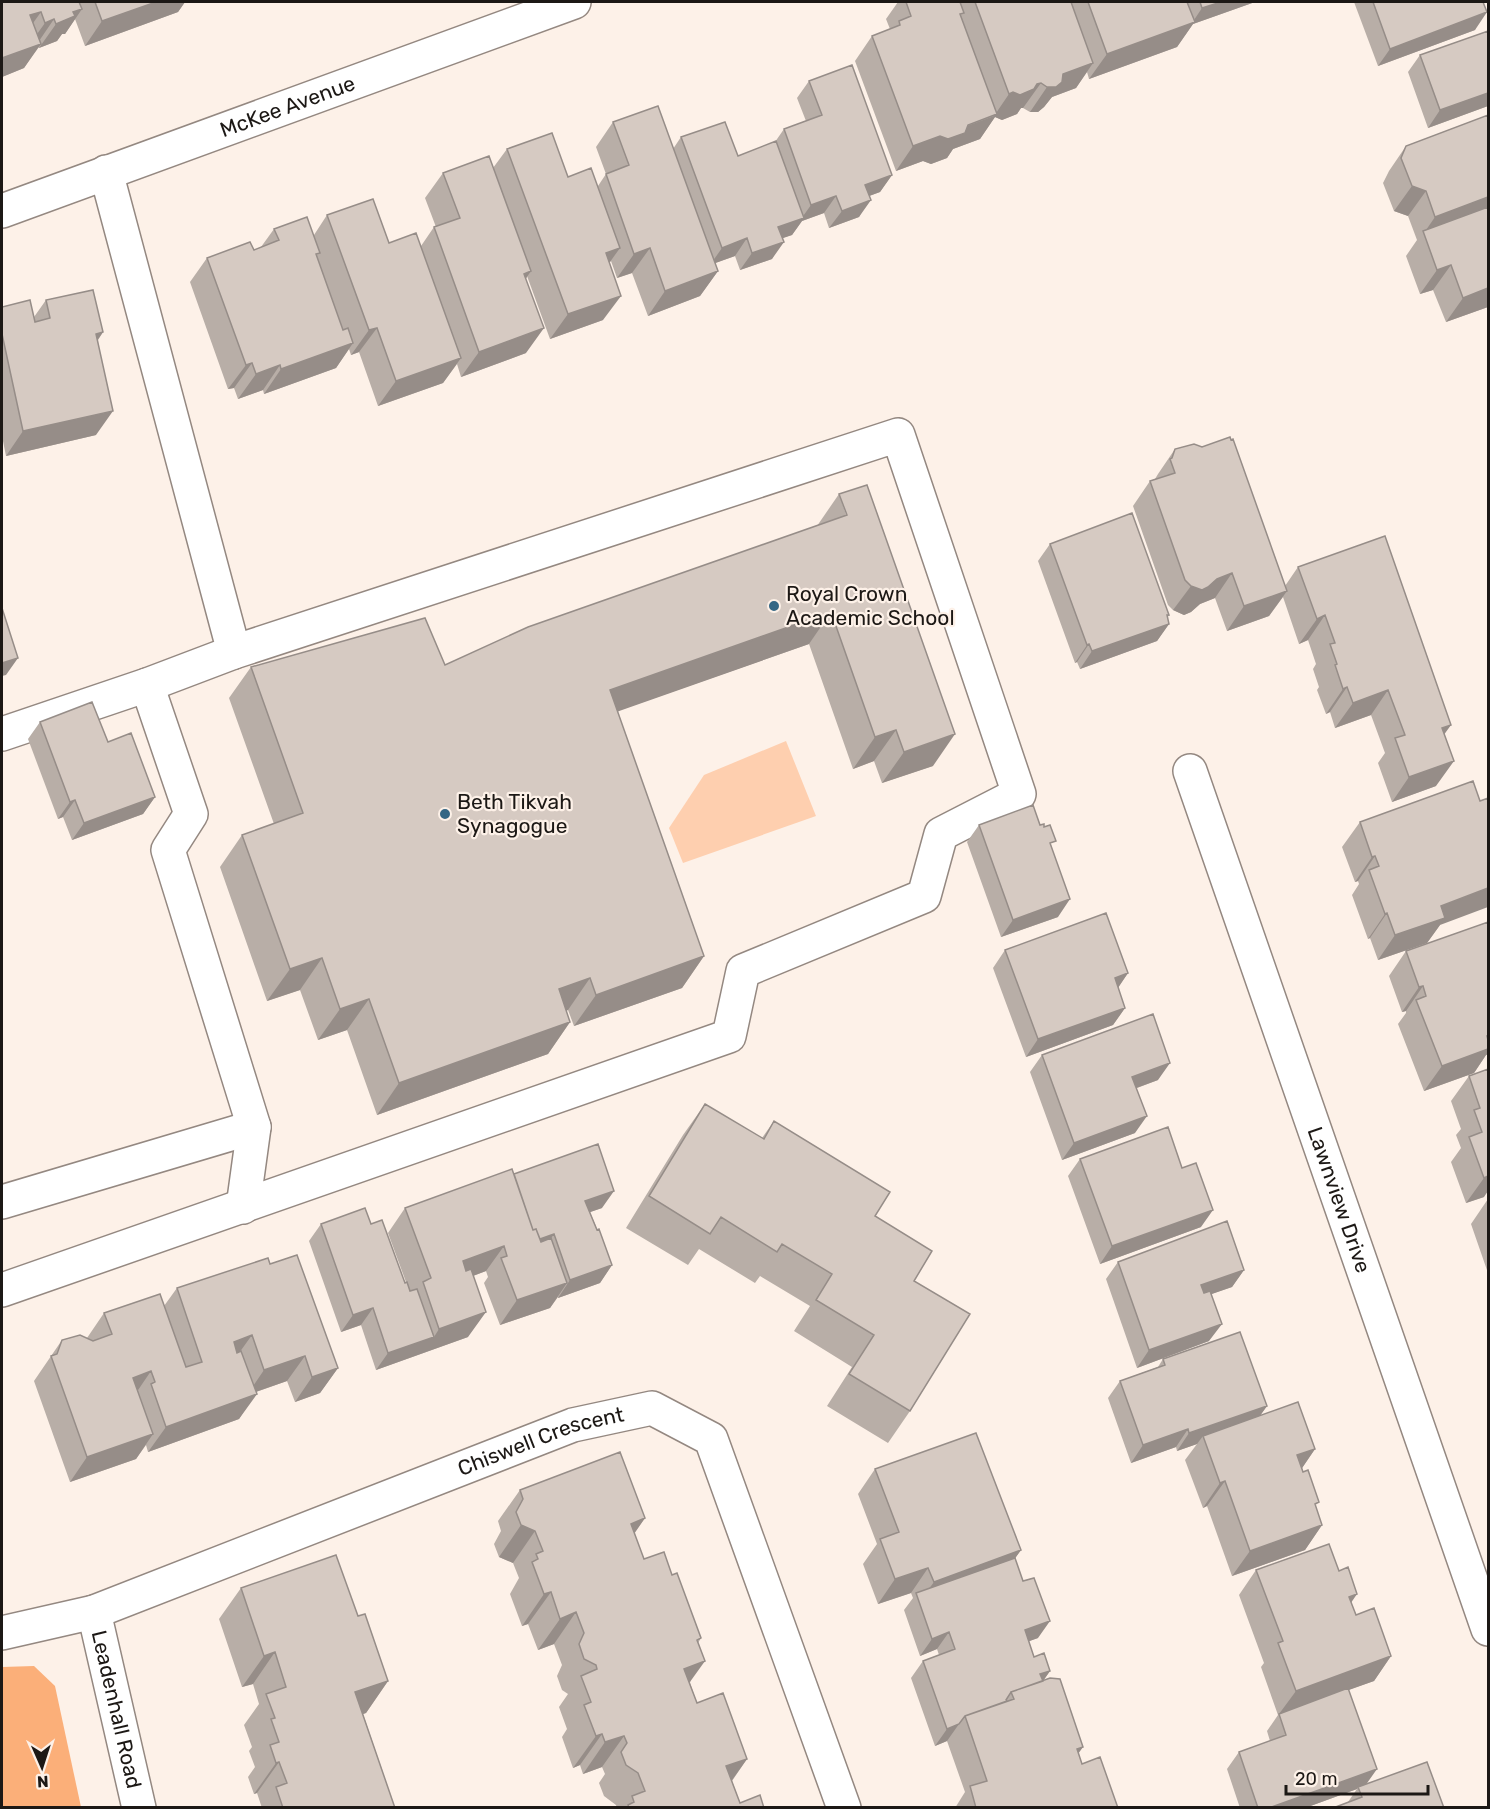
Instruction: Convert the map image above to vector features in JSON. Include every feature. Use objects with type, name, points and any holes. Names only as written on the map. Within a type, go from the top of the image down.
[{"type":"street","name":"McKee Avenue","points":[[2,211],[574,2]]},
{"type":"street","points":[[106,172],[234,652]]},
{"type":"street","points":[[2,734],[147,685],[234,652],[898,435],[1019,794],[941,834],[924,896],[743,971],[729,1036],[2,1290]]},
{"type":"street","points":[[147,685],[191,814],[168,850],[254,1126],[243,1207]]},
{"type":"street","name":"Lawnview Drive","points":[[1190,771],[1488,1629]]},
{"type":"street","points":[[2,1202],[254,1126]]},
{"type":"street","name":"Chiswell Crescent","points":[[2,1633],[94,1612],[573,1425],[652,1408],[711,1439],[844,1808]]},
{"type":"street","name":"Leadenhall Road","points":[[94,1612],[139,1808]]},
{"type":"shaded area","points":[[786,741],[816,816],[683,863],[669,828],[704,775]]},
{"type":"shaded area","points":[[34,1666],[55,1686],[81,1807],[2,1807],[2,1667]]},
{"type":"building","points":[[2,2],[79,2],[82,9],[73,12],[75,16],[56,24],[54,19],[45,23],[41,12],[30,15],[41,44],[2,58]]},
{"type":"building","points":[[95,2],[156,2],[102,21]]},
{"type":"building","points":[[906,2],[960,2],[964,13],[960,14],[997,114],[968,125],[965,133],[948,139],[940,136],[913,146],[872,36],[900,25],[899,21],[911,16]]},
{"type":"building","points":[[975,2],[1071,2],[1093,63],[1063,74],[1062,82],[1056,87],[1047,87],[1041,83],[1020,95],[1013,92],[1009,94]]},
{"type":"building","points":[[1088,2],[1187,2],[1195,22],[1107,54]]},
{"type":"building","points":[[1200,2],[1221,2],[1202,8]]},
{"type":"building","points":[[1373,2],[1483,2],[1487,12],[1390,49]]},
{"type":"building","points":[[1488,31],[1488,93],[1440,110],[1420,55]]},
{"type":"building","points":[[852,65],[892,175],[865,185],[871,200],[842,211],[836,196],[811,205],[784,129],[822,115],[809,81]]},
{"type":"building","points":[[658,106],[718,271],[665,291],[650,248],[634,254],[606,174],[629,165],[613,122]]},
{"type":"building","points":[[1488,115],[1488,197],[1435,217],[1426,191],[1412,186],[1401,158],[1406,146]]},
{"type":"building","points":[[725,122],[738,156],[776,141],[804,218],[778,227],[784,242],[752,253],[747,238],[722,248],[681,137]]},
{"type":"building","points":[[552,133],[568,177],[591,168],[620,248],[606,253],[621,296],[568,314],[507,149]]},
{"type":"building","points":[[489,156],[531,271],[524,274],[544,328],[479,352],[434,227],[460,218],[443,173]]},
{"type":"building","points":[[373,199],[389,243],[416,233],[461,358],[396,381],[377,328],[369,330],[327,215]]},
{"type":"building","points":[[1488,207],[1488,288],[1463,298],[1451,265],[1437,270],[1423,231]]},
{"type":"building","points":[[307,217],[320,253],[316,254],[343,330],[348,328],[353,343],[281,369],[280,365],[256,374],[252,363],[246,365],[207,258],[250,242],[254,250],[279,240],[274,229]]},
{"type":"building","points":[[93,290],[103,332],[96,334],[113,411],[23,431],[2,334],[2,307],[30,300],[35,322],[50,318],[46,300]]},
{"type":"building","points":[[1230,437],[1231,440],[1233,439],[1287,591],[1244,606],[1232,573],[1217,579],[1202,590],[1191,586],[1185,580],[1150,481],[1175,473],[1170,459],[1175,449],[1194,444],[1202,447]]},
{"type":"building","name":"Beth Tikvah Synagogue","points":[[867,485],[955,734],[904,752],[896,730],[875,737],[831,612],[610,690],[704,956],[596,995],[590,978],[559,989],[570,1022],[399,1083],[369,999],[340,1009],[322,958],[290,969],[242,835],[303,813],[251,667],[425,618],[445,665],[528,627],[847,515],[839,494]]},
{"type":"building","points":[[1132,513],[1169,615],[1167,615],[1169,624],[1092,651],[1089,644],[1087,645],[1050,544]]},
{"type":"building","points":[[1385,536],[1451,725],[1442,728],[1454,761],[1409,777],[1395,738],[1405,735],[1388,690],[1353,703],[1347,687],[1343,689],[1335,665],[1337,664],[1330,644],[1335,643],[1325,615],[1317,619],[1298,567]]},
{"type":"building","points":[[2,608],[18,658],[2,663]]},
{"type":"building","points":[[92,702],[108,742],[131,733],[155,797],[84,823],[75,800],[70,802],[40,722]]},
{"type":"building","points":[[1473,781],[1480,801],[1488,798],[1488,888],[1441,906],[1445,918],[1395,935],[1369,870],[1379,866],[1375,856],[1372,857],[1360,822]]},
{"type":"building","points":[[1033,805],[1040,825],[1044,824],[1044,827],[1050,825],[1056,841],[1050,843],[1070,899],[1013,920],[979,825]]},
{"type":"building","points":[[1106,913],[1128,973],[1115,978],[1125,1008],[1038,1039],[1005,950]]},
{"type":"building","points":[[1488,922],[1488,1049],[1442,1066],[1416,1000],[1426,996],[1423,986],[1419,987],[1406,951]]},
{"type":"building","points":[[1153,1014],[1170,1063],[1132,1077],[1147,1116],[1074,1143],[1042,1055]]},
{"type":"building","points":[[1488,1069],[1488,1176],[1484,1178],[1469,1137],[1482,1132],[1474,1110],[1480,1108],[1469,1076]]},
{"type":"building","points":[[705,1104],[764,1139],[774,1121],[890,1192],[875,1216],[932,1251],[914,1281],[970,1314],[910,1411],[849,1374],[874,1335],[816,1300],[832,1274],[782,1244],[777,1252],[721,1217],[710,1234],[649,1196]]},
{"type":"building","points":[[1168,1127],[1182,1168],[1196,1163],[1213,1210],[1112,1246],[1080,1159]]},
{"type":"building","points":[[598,1144],[614,1191],[585,1201],[597,1230],[599,1229],[612,1265],[570,1280],[554,1234],[540,1239],[536,1229],[533,1230],[514,1174]]},
{"type":"building","points":[[512,1169],[533,1230],[536,1229],[541,1242],[551,1238],[567,1283],[517,1300],[501,1258],[507,1256],[504,1246],[463,1261],[466,1271],[471,1269],[486,1312],[439,1329],[423,1282],[431,1278],[405,1208]]},
{"type":"building","points":[[365,1208],[371,1224],[382,1220],[405,1283],[407,1282],[410,1291],[417,1289],[434,1337],[388,1353],[373,1308],[353,1315],[321,1224]]},
{"type":"building","points":[[1227,1221],[1244,1270],[1201,1285],[1204,1293],[1210,1291],[1222,1324],[1149,1350],[1118,1262]]},
{"type":"building","points":[[297,1255],[338,1368],[312,1377],[305,1356],[264,1370],[252,1335],[234,1342],[237,1353],[241,1351],[257,1394],[166,1427],[151,1384],[155,1382],[151,1371],[133,1378],[153,1434],[87,1457],[51,1356],[57,1354],[62,1340],[80,1335],[93,1341],[112,1334],[104,1313],[160,1294],[186,1367],[202,1362],[177,1288],[268,1258],[270,1264]]},
{"type":"building","points":[[1240,1332],[1267,1406],[1189,1433],[1188,1429],[1143,1445],[1120,1381],[1165,1365],[1163,1359]]},
{"type":"building","points":[[1298,1402],[1315,1449],[1297,1455],[1303,1472],[1308,1470],[1319,1502],[1315,1504],[1322,1525],[1250,1551],[1225,1481],[1220,1483],[1203,1436]]},
{"type":"building","points":[[976,1433],[1021,1550],[934,1582],[928,1568],[895,1579],[880,1539],[899,1532],[875,1469]]},
{"type":"building","points":[[620,1452],[645,1518],[631,1524],[644,1559],[664,1552],[672,1575],[677,1573],[701,1638],[697,1640],[705,1661],[684,1669],[697,1703],[723,1693],[747,1759],[726,1766],[740,1803],[760,1795],[764,1808],[629,1808],[628,1805],[634,1802],[632,1796],[645,1791],[638,1773],[626,1765],[621,1752],[627,1743],[624,1736],[605,1742],[602,1734],[596,1736],[584,1705],[591,1702],[581,1676],[597,1669],[596,1665],[584,1659],[579,1644],[584,1633],[576,1612],[560,1619],[551,1592],[544,1594],[532,1562],[538,1559],[536,1554],[543,1551],[535,1531],[521,1525],[516,1512],[523,1499],[520,1490]]},
{"type":"building","points":[[1329,1544],[1339,1571],[1348,1567],[1357,1594],[1349,1597],[1356,1615],[1374,1608],[1391,1656],[1296,1691],[1278,1643],[1283,1641],[1256,1570]]},
{"type":"building","points":[[336,1555],[358,1616],[365,1614],[388,1681],[355,1692],[395,1808],[283,1808],[276,1787],[287,1783],[279,1762],[276,1763],[270,1745],[279,1742],[271,1719],[275,1718],[266,1694],[286,1687],[275,1652],[264,1656],[241,1588]]},
{"type":"building","points":[[1015,1558],[1023,1581],[1034,1578],[1050,1621],[1025,1630],[1034,1657],[1044,1653],[1050,1671],[1040,1674],[1043,1681],[1011,1692],[1007,1701],[965,1716],[959,1724],[947,1729],[923,1661],[955,1649],[949,1632],[932,1639],[916,1593]]},
{"type":"building","points":[[1050,1678],[1060,1679],[1083,1747],[1077,1749],[1082,1764],[1100,1757],[1118,1808],[976,1808],[970,1786],[987,1781],[965,1716],[1014,1699],[1011,1692]]},
{"type":"building","points":[[1348,1688],[1377,1769],[1269,1808],[1258,1808],[1239,1752],[1286,1735],[1279,1714]]},
{"type":"building","points":[[1427,1762],[1444,1808],[1333,1808],[1362,1797],[1358,1787]]},
{"type":"place","name":"Royal Crown Academic School","points":[[774,606]]},
{"type":"place","name":"Beth Tikvah Synagogue","points":[[445,814]]}]
